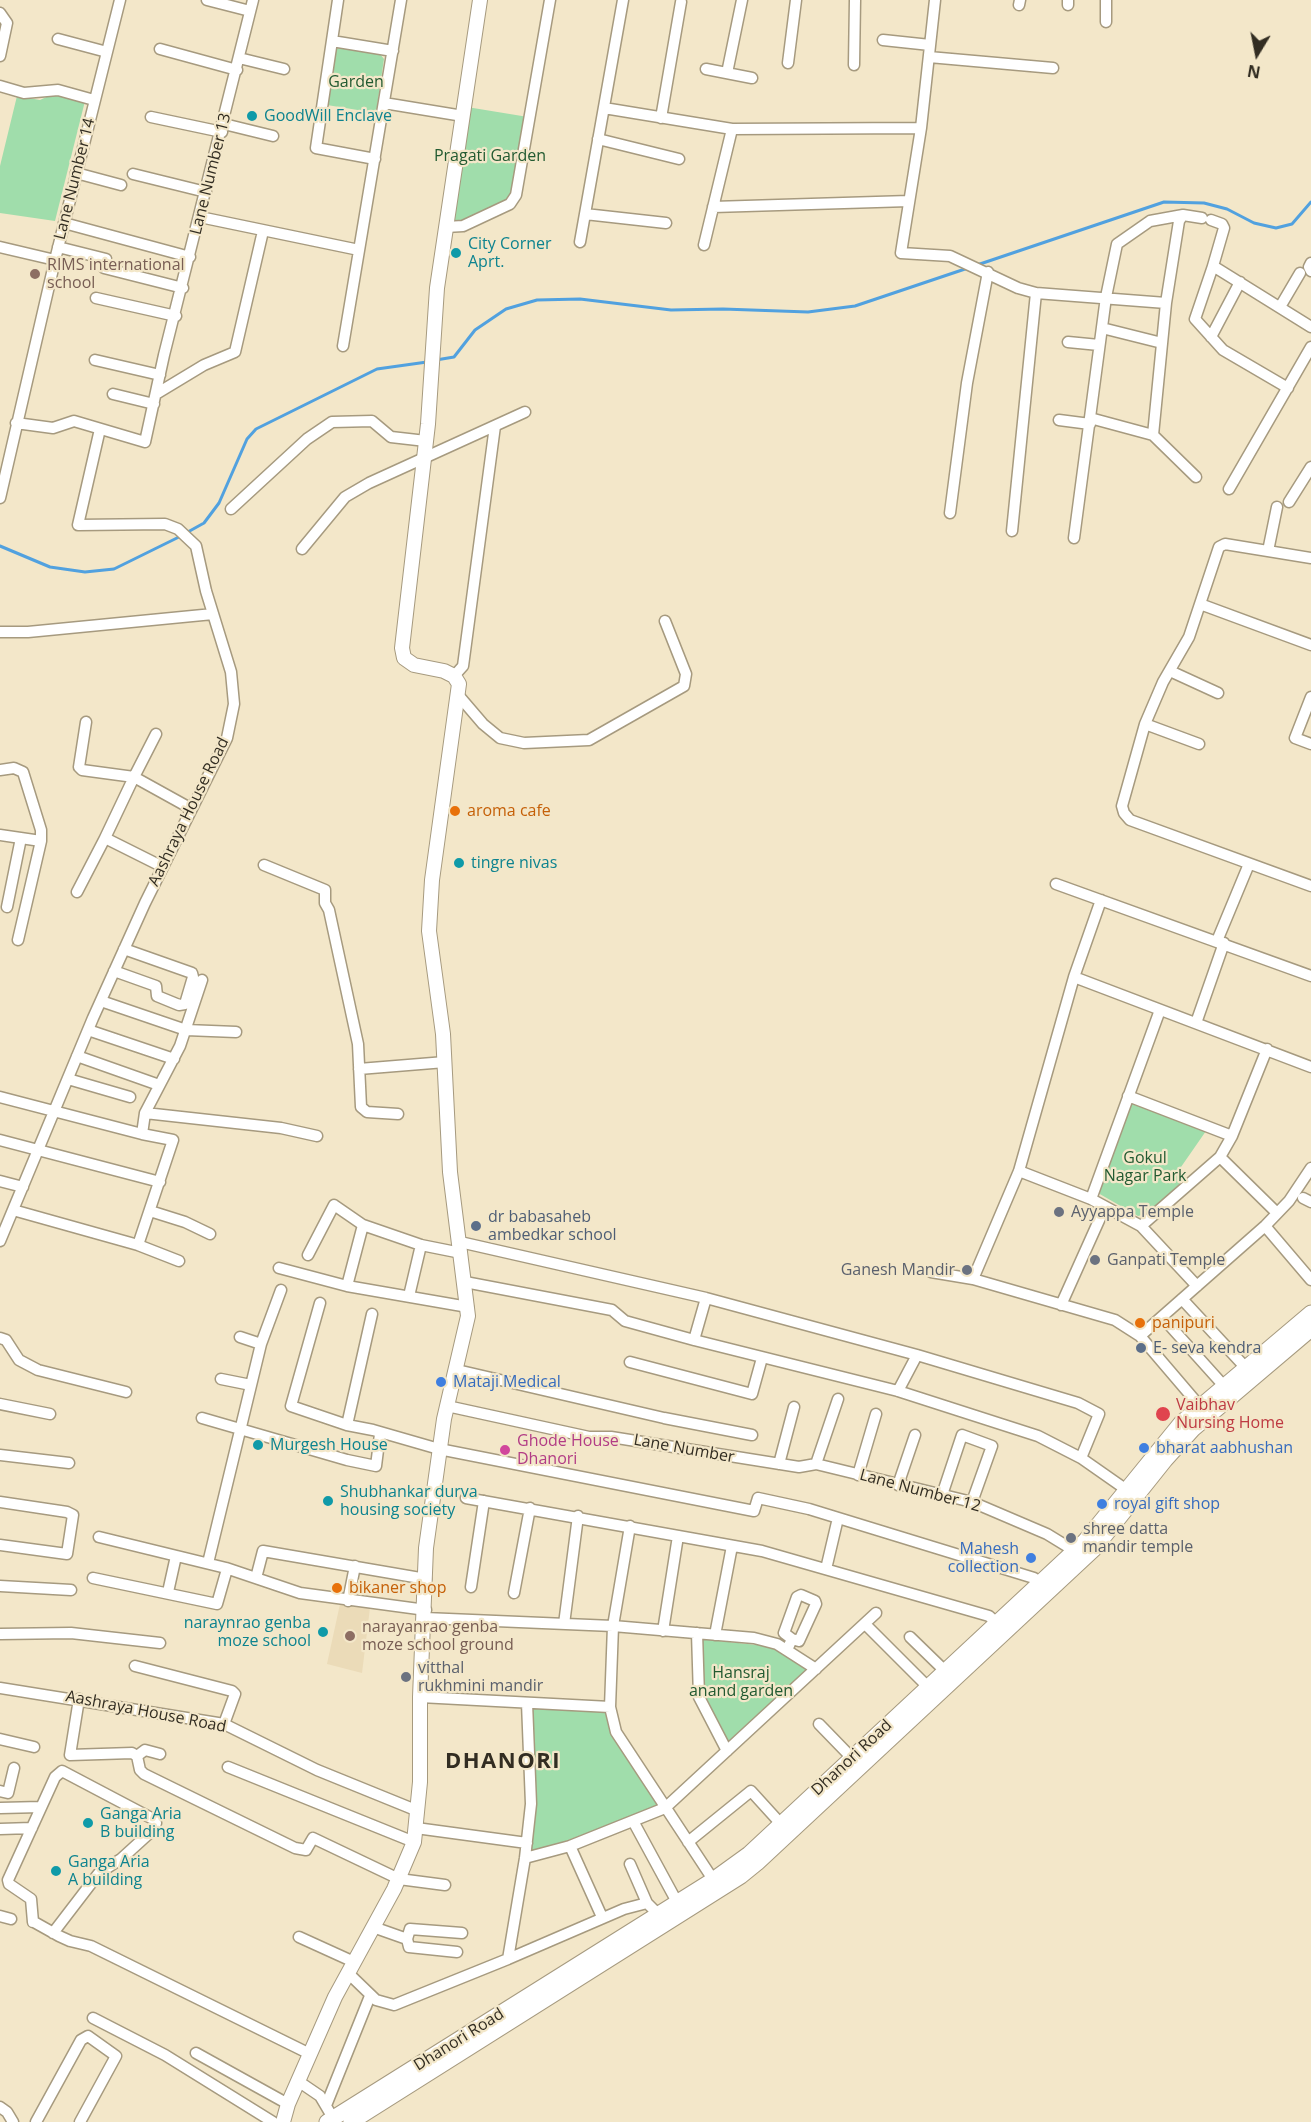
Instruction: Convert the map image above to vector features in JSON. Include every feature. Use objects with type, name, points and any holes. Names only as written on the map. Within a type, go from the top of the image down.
[{"type":"main road","name":"Dhanori Road","points":[[1204,1411],[1224,1386],[1311,1313]]},
{"type":"main road","name":"Dhanori Road","points":[[330,2120],[560,1983],[716,1885],[757,1863],[919,1704],[1106,1527],[1171,1434],[1311,1329]]},
{"type":"main road","name":"Dhanori Road","points":[[351,2122],[560,1983],[658,1914],[677,1902],[716,1885],[852,1758],[919,1704],[928,1687],[945,1671],[1001,1627]]},
{"type":"street","name":"Lane Number 14","points":[[0,498],[5,453],[16,423],[120,0]]},
{"type":"street","points":[[207,0],[252,6]]},
{"type":"street","points":[[338,0],[316,148],[375,159]]},
{"type":"street","points":[[343,346],[401,0]]},
{"type":"street","points":[[283,2122],[288,2104],[310,2054],[351,1967],[399,1879],[414,1842],[418,1811],[426,1548],[439,1449],[447,1406],[465,1338],[468,1307],[450,1172],[445,1062],[429,931],[432,880],[459,684],[454,675],[414,665],[404,658],[402,648],[428,424],[435,317],[480,0]]},
{"type":"street","points":[[446,227],[463,226],[510,204],[516,195],[550,0]]},
{"type":"street","points":[[580,242],[623,0]]},
{"type":"street","points":[[727,73],[742,0]]},
{"type":"street","points":[[788,63],[796,0]]},
{"type":"street","points":[[854,65],[855,0]]},
{"type":"street","points":[[935,0],[921,128],[901,253],[950,256],[987,271],[1018,288],[1036,293],[1166,303]]},
{"type":"street","points":[[1106,22],[1107,0]]},
{"type":"street","points":[[661,118],[681,2]]},
{"type":"street","name":"Lane Number 13","points":[[100,429],[145,442],[252,6]]},
{"type":"street","points":[[0,13],[7,23],[0,56]]},
{"type":"street","points":[[58,39],[107,52]]},
{"type":"street","points":[[883,40],[930,45]]},
{"type":"street","points":[[332,42],[393,51]]},
{"type":"street","points":[[160,49],[237,70]]},
{"type":"street","points":[[929,57],[1053,68]]},
{"type":"street","points":[[239,58],[284,69]]},
{"type":"street","points":[[706,69],[752,78]]},
{"type":"street","points":[[0,86],[24,93],[58,90],[94,100]]},
{"type":"street","points":[[384,103],[463,116]]},
{"type":"street","points":[[603,108],[732,129],[921,128]]},
{"type":"street","points":[[151,117],[273,136]]},
{"type":"street","points":[[704,245],[732,129]]},
{"type":"street","points":[[598,139],[679,159]]},
{"type":"street","points":[[76,173],[121,185]]},
{"type":"street","points":[[133,174],[206,192]]},
{"type":"street","points":[[713,207],[909,201]]},
{"type":"street","points":[[585,214],[666,223]]},
{"type":"street","points":[[1153,435],[1166,303],[1179,221],[1183,215]]},
{"type":"street","points":[[1074,538],[1106,297],[1117,244],[1150,221],[1183,215],[1222,224],[1224,228],[1195,319],[1223,350],[1288,388]]},
{"type":"street","points":[[200,217],[359,250]]},
{"type":"street","points":[[64,223],[190,257]]},
{"type":"street","points":[[113,394],[155,399],[204,365],[235,352],[263,231]]},
{"type":"street","points":[[0,247],[55,260]]},
{"type":"street","points":[[58,247],[106,259],[104,268],[183,288]]},
{"type":"street","points":[[1280,307],[1311,262]]},
{"type":"street","points":[[1213,266],[1311,327]]},
{"type":"street","points":[[950,513],[967,383],[987,271]]},
{"type":"street","points":[[1211,337],[1240,282]]},
{"type":"street","points":[[1012,531],[1036,293]]},
{"type":"street","points":[[96,298],[176,316]]},
{"type":"street","points":[[1102,328],[1162,343]]},
{"type":"street","points":[[1068,342],[1100,345]]},
{"type":"street","points":[[1229,489],[1311,347]]},
{"type":"street","points":[[95,360],[160,375]]},
{"type":"street","points":[[302,549],[345,497],[369,483],[525,412]]},
{"type":"street","points":[[1059,420],[1090,421],[1153,435],[1196,477]]},
{"type":"street","points":[[16,423],[53,429],[74,421],[100,429]]},
{"type":"street","points":[[231,508],[307,439],[332,422],[372,421],[391,437],[426,441]]},
{"type":"street","points":[[454,675],[463,666],[495,426]]},
{"type":"street","name":"Aashraya House Road","points":[[2,1234],[76,1056],[161,866],[226,738],[234,704],[231,672],[213,614],[196,546],[178,530],[165,524],[78,525],[100,429]]},
{"type":"street","points":[[1289,502],[1311,467]]},
{"type":"street","points":[[1268,551],[1277,507]]},
{"type":"street","points":[[1311,558],[1225,544],[1219,547],[1185,647],[1170,671],[1145,724],[1122,806],[1130,820],[1311,886]]},
{"type":"street","points":[[1200,604],[1311,645]]},
{"type":"street","points":[[0,632],[28,632],[213,614]]},
{"type":"street","points":[[459,696],[483,724],[500,738],[524,743],[589,740],[684,686],[686,675],[665,621]]},
{"type":"street","points":[[1170,671],[1218,693]]},
{"type":"street","points":[[1311,697],[1295,738],[1311,744]]},
{"type":"street","points":[[86,722],[80,770],[134,777],[190,808]]},
{"type":"street","points":[[1145,724],[1199,744]]},
{"type":"street","points":[[77,892],[156,734]]},
{"type":"street","points":[[0,770],[14,768],[23,772],[41,830],[41,842],[18,940]]},
{"type":"street","points":[[0,835],[41,842]]},
{"type":"street","points":[[7,907],[21,838]]},
{"type":"street","points":[[105,838],[161,866]]},
{"type":"street","points":[[1196,1023],[1221,942],[1249,864]]},
{"type":"street","points":[[264,865],[325,890],[325,903],[329,910],[355,1024],[360,1102],[363,1111],[398,1114]]},
{"type":"street","points":[[1056,884],[1311,976]]},
{"type":"street","points":[[973,1279],[1019,1172],[1074,977],[1101,900]]},
{"type":"street","points":[[114,972],[156,986],[157,996],[179,1005],[185,1004],[193,977],[192,973],[124,949]]},
{"type":"street","points":[[1074,977],[1311,1067]]},
{"type":"street","points":[[142,1134],[145,1113],[174,1059],[202,980]]},
{"type":"street","points":[[101,1001],[186,1030],[236,1032]]},
{"type":"street","points":[[1091,1198],[1160,1010]]},
{"type":"street","points":[[88,1030],[174,1059]]},
{"type":"street","points":[[1141,1226],[1220,1157],[1232,1136],[1267,1049]]},
{"type":"street","points":[[76,1056],[159,1085]]},
{"type":"street","points":[[359,1069],[445,1062]]},
{"type":"street","points":[[68,1079],[130,1097]]},
{"type":"street","points":[[1128,1096],[1232,1136]]},
{"type":"street","points":[[0,1097],[173,1140],[138,1245]]},
{"type":"street","points":[[145,1113],[281,1128],[317,1136]]},
{"type":"street","points":[[0,1140],[160,1182]]},
{"type":"street","points":[[1220,1157],[1277,1213]]},
{"type":"street","points":[[1140,1336],[1265,1226],[1302,1184],[1311,1168]]},
{"type":"street","points":[[1019,1172],[1091,1198],[1141,1226],[1197,1286]]},
{"type":"street","points":[[0,1181],[23,1186]]},
{"type":"street","points":[[308,1256],[334,1205],[363,1225],[421,1245],[460,1247],[706,1298],[917,1355],[1078,1403],[1099,1414],[1081,1458]]},
{"type":"street","points":[[1061,1305],[1105,1207]]},
{"type":"street","points":[[13,1210],[138,1245],[179,1261]]},
{"type":"street","points":[[150,1211],[185,1222],[210,1234]]},
{"type":"street","points":[[347,1286],[363,1225]]},
{"type":"street","points":[[1265,1226],[1311,1280]]},
{"type":"street","points":[[409,1296],[421,1245]]},
{"type":"street","points":[[279,1268],[347,1286],[468,1307]]},
{"type":"street","points":[[931,1272],[973,1279],[1115,1320],[1140,1336],[1204,1411]]},
{"type":"street","points":[[465,1282],[612,1310],[625,1321],[762,1358],[898,1391],[1038,1436],[1081,1458],[1131,1493]]},
{"type":"street","points":[[208,1563],[261,1344],[281,1290]]},
{"type":"street","points":[[694,1340],[706,1298]]},
{"type":"street","points":[[1182,1299],[1246,1368]]},
{"type":"street","points":[[320,1303],[291,1406],[347,1425],[439,1449],[754,1511],[758,1498],[838,1518],[1034,1578],[1044,1587]]},
{"type":"street","points":[[347,1425],[372,1314]]},
{"type":"street","points":[[1162,1317],[1224,1386]]},
{"type":"street","points":[[240,1337],[261,1344]]},
{"type":"street","points":[[0,1338],[6,1340],[19,1360],[38,1370],[126,1392]]},
{"type":"street","points":[[898,1391],[917,1355]]},
{"type":"street","points":[[630,1362],[752,1394],[762,1358]]},
{"type":"street","points":[[457,1370],[664,1418],[752,1435]]},
{"type":"street","points":[[221,1379],[251,1385]]},
{"type":"street","points":[[816,1464],[838,1399]]},
{"type":"street","points":[[0,1404],[50,1414]]},
{"type":"street","name":"Lane Number","points":[[447,1406],[589,1437],[611,1437],[799,1467],[816,1464]]},
{"type":"street","points":[[779,1464],[794,1407]]},
{"type":"street","points":[[858,1474],[876,1414]]},
{"type":"street","points":[[202,1418],[347,1460],[376,1466],[380,1434]]},
{"type":"street","points":[[898,1485],[915,1435]]},
{"type":"street","points":[[942,1495],[962,1435],[992,1446],[972,1502]]},
{"type":"street","points":[[0,1455],[69,1463]]},
{"type":"street","name":"Lane Number 12","points":[[816,1464],[972,1502],[1047,1534],[1079,1554]]},
{"type":"street","points":[[465,1498],[578,1516],[762,1551],[989,1616],[1001,1627]]},
{"type":"street","points":[[471,1587],[484,1501]]},
{"type":"street","points":[[0,1502],[67,1512],[73,1515],[67,1554],[0,1545]]},
{"type":"street","points":[[513,1593],[530,1508]]},
{"type":"street","points":[[564,1624],[578,1516]]},
{"type":"street","points":[[826,1569],[838,1518]]},
{"type":"street","points":[[630,1526],[613,1626],[610,1707],[616,1732],[716,1885]]},
{"type":"street","points":[[663,1630],[678,1536]]},
{"type":"street","points":[[99,1537],[208,1563],[300,1593],[425,1614],[754,1638],[777,1644],[816,1669]]},
{"type":"street","points":[[715,1635],[732,1546]]},
{"type":"street","points":[[256,1578],[263,1551],[426,1580]]},
{"type":"street","points":[[168,1592],[176,1556]]},
{"type":"street","points":[[348,1601],[355,1566]]},
{"type":"street","points":[[93,1578],[218,1604],[227,1569]]},
{"type":"street","points":[[0,1586],[70,1590]]},
{"type":"street","points":[[525,1858],[570,1846],[665,1808],[876,1613]]},
{"type":"street","points":[[865,1624],[928,1687]]},
{"type":"street","points":[[0,1634],[71,1633],[160,1643]]},
{"type":"street","points":[[697,1634],[699,1697],[727,1751]]},
{"type":"street","points":[[910,1637],[945,1671]]},
{"type":"street","points":[[787,1650],[792,1639]]},
{"type":"street","points":[[135,1666],[232,1691],[234,1694],[224,1724]]},
{"type":"street","name":"Aashraya House Road","points":[[0,1688],[224,1724],[317,1770],[418,1811]]},
{"type":"street","points":[[420,1697],[610,1707]]},
{"type":"street","points":[[79,1699],[70,1755],[124,1752],[137,1756]]},
{"type":"street","points":[[508,1959],[525,1858],[531,1804],[527,1703]]},
{"type":"street","points":[[819,1724],[852,1758]]},
{"type":"street","points":[[0,1739],[34,1747]]},
{"type":"street","points":[[137,1756],[145,1750],[160,1754]]},
{"type":"street","points":[[137,1756],[140,1770],[144,1774],[294,1848],[306,1850],[313,1838],[399,1879],[445,1885]]},
{"type":"street","points":[[228,1767],[414,1842]]},
{"type":"street","points":[[0,1791],[8,1793],[15,1768]]},
{"type":"street","points":[[53,1933],[99,1873],[121,1859],[154,1829],[156,1823],[155,1820],[62,1771],[55,1777],[8,1882],[31,1899],[34,1922],[53,1933],[91,1946],[310,2054]]},
{"type":"street","points":[[688,1842],[751,1791],[781,1824]]},
{"type":"street","points":[[0,1808],[41,1808]]},
{"type":"street","points":[[633,1821],[677,1902]]},
{"type":"street","points":[[417,1827],[527,1843]]},
{"type":"street","points":[[0,1828],[32,1828]]},
{"type":"street","points":[[570,1846],[602,1917]]},
{"type":"street","points":[[630,1864],[646,1903],[658,1914]]},
{"type":"street","points":[[299,1937],[351,1967],[370,1996],[394,2005],[508,1959],[602,1917],[646,1903]]},
{"type":"street","points":[[373,1927],[407,1939]]},
{"type":"street","points":[[457,1952],[409,1947],[407,1939],[410,1929],[462,1933]]},
{"type":"street","points":[[330,2120],[327,2103],[370,1996]]},
{"type":"street","points":[[93,2018],[165,2055],[273,2122]]},
{"type":"street","points":[[36,2122],[81,2040],[88,2036],[116,2056],[80,2122]]},
{"type":"street","points":[[196,2053],[288,2104]]},
{"type":"street","points":[[298,2081],[327,2103]]},
{"type":"street","points":[[0,2107],[7,2112],[13,2122]]},
{"type":"shaded area","name":"narayanrao genba moze school ground","points":[[340,1604],[370,1608],[362,1673],[327,1664]]},
{"type":"green space","name":"Garden","points":[[341,47],[380,54],[384,59],[376,113],[327,105],[335,50]]},
{"type":"green space","points":[[55,93],[85,101],[55,221],[0,213],[0,166],[17,96],[40,100]]},
{"type":"green space","name":"Pragati Garden","points":[[467,107],[528,117],[515,195],[508,203],[463,225],[448,226]]},
{"type":"green space","name":"Gokul Nagar Park","points":[[1132,1104],[1206,1131],[1181,1167],[1186,1178],[1147,1214],[1138,1216],[1098,1193]]},
{"type":"green space","name":"Hansraj anand garden","points":[[700,1639],[776,1647],[811,1669],[728,1745],[703,1699]]},
{"type":"green space","points":[[531,1706],[606,1710],[658,1803],[657,1806],[532,1854]]},
{"type":"waterway","points":[[977,265],[1164,202],[1204,203],[1227,209],[1254,223],[1276,228],[1292,224],[1311,202]]},
{"type":"waterway","points":[[436,360],[454,357],[475,330],[506,309],[537,300],[580,299],[671,310],[808,312],[855,306],[968,268]]},
{"type":"waterway","points":[[186,533],[204,523],[219,503],[247,439],[256,429],[377,369],[427,362]]},
{"type":"waterway","points":[[0,546],[50,567],[85,572],[114,569],[181,536]]},
{"type":"place","name":"GoodWill Enclave","points":[[252,116]]},
{"type":"place","name":"City Corner Aprt.","points":[[456,253]]},
{"type":"place","name":"RIMS international school","points":[[35,274]]},
{"type":"place","name":"aroma cafe","points":[[455,811]]},
{"type":"place","name":"tingre nivas","points":[[459,863]]},
{"type":"place","name":"Ayyappa Temple","points":[[1059,1212]]},
{"type":"place","name":"dr babasaheb ambedkar school","points":[[476,1226]]},
{"type":"place","name":"Ganpati Temple","points":[[1095,1260]]},
{"type":"place","name":"Ganesh Mandir","points":[[967,1270]]},
{"type":"place","name":"panipuri","points":[[1140,1323]]},
{"type":"place","name":"E- seva kendra","points":[[1141,1348]]},
{"type":"place","name":"Mataji Medical","points":[[441,1382]]},
{"type":"place","name":"Vaibhav Nursing Home","points":[[1163,1414]]},
{"type":"place","name":"Murgesh House","points":[[258,1445]]},
{"type":"place","name":"bharat aabhushan","points":[[1144,1448]]},
{"type":"place","name":"Ghode House Dhanori","points":[[505,1450]]},
{"type":"place","name":"Shubhankar durva housing society","points":[[328,1501]]},
{"type":"place","name":"royal gift shop","points":[[1102,1504]]},
{"type":"place","name":"shree datta mandir temple","points":[[1071,1538]]},
{"type":"place","name":"Mahesh collection","points":[[1031,1558]]},
{"type":"place","name":"bikaner shop","points":[[337,1588]]},
{"type":"place","name":"naraynrao genba moze school","points":[[323,1632]]},
{"type":"place","name":"narayanrao genba moze school ground","points":[[350,1636]]},
{"type":"place","name":"vitthal rukhmini mandir","points":[[406,1677]]},
{"type":"place","name":"Ganga Aria B building","points":[[88,1823]]},
{"type":"place","name":"Ganga Aria A building","points":[[56,1871]]},
{"type":"district","name":"DHANORI","points":[[503,1762]]}]
